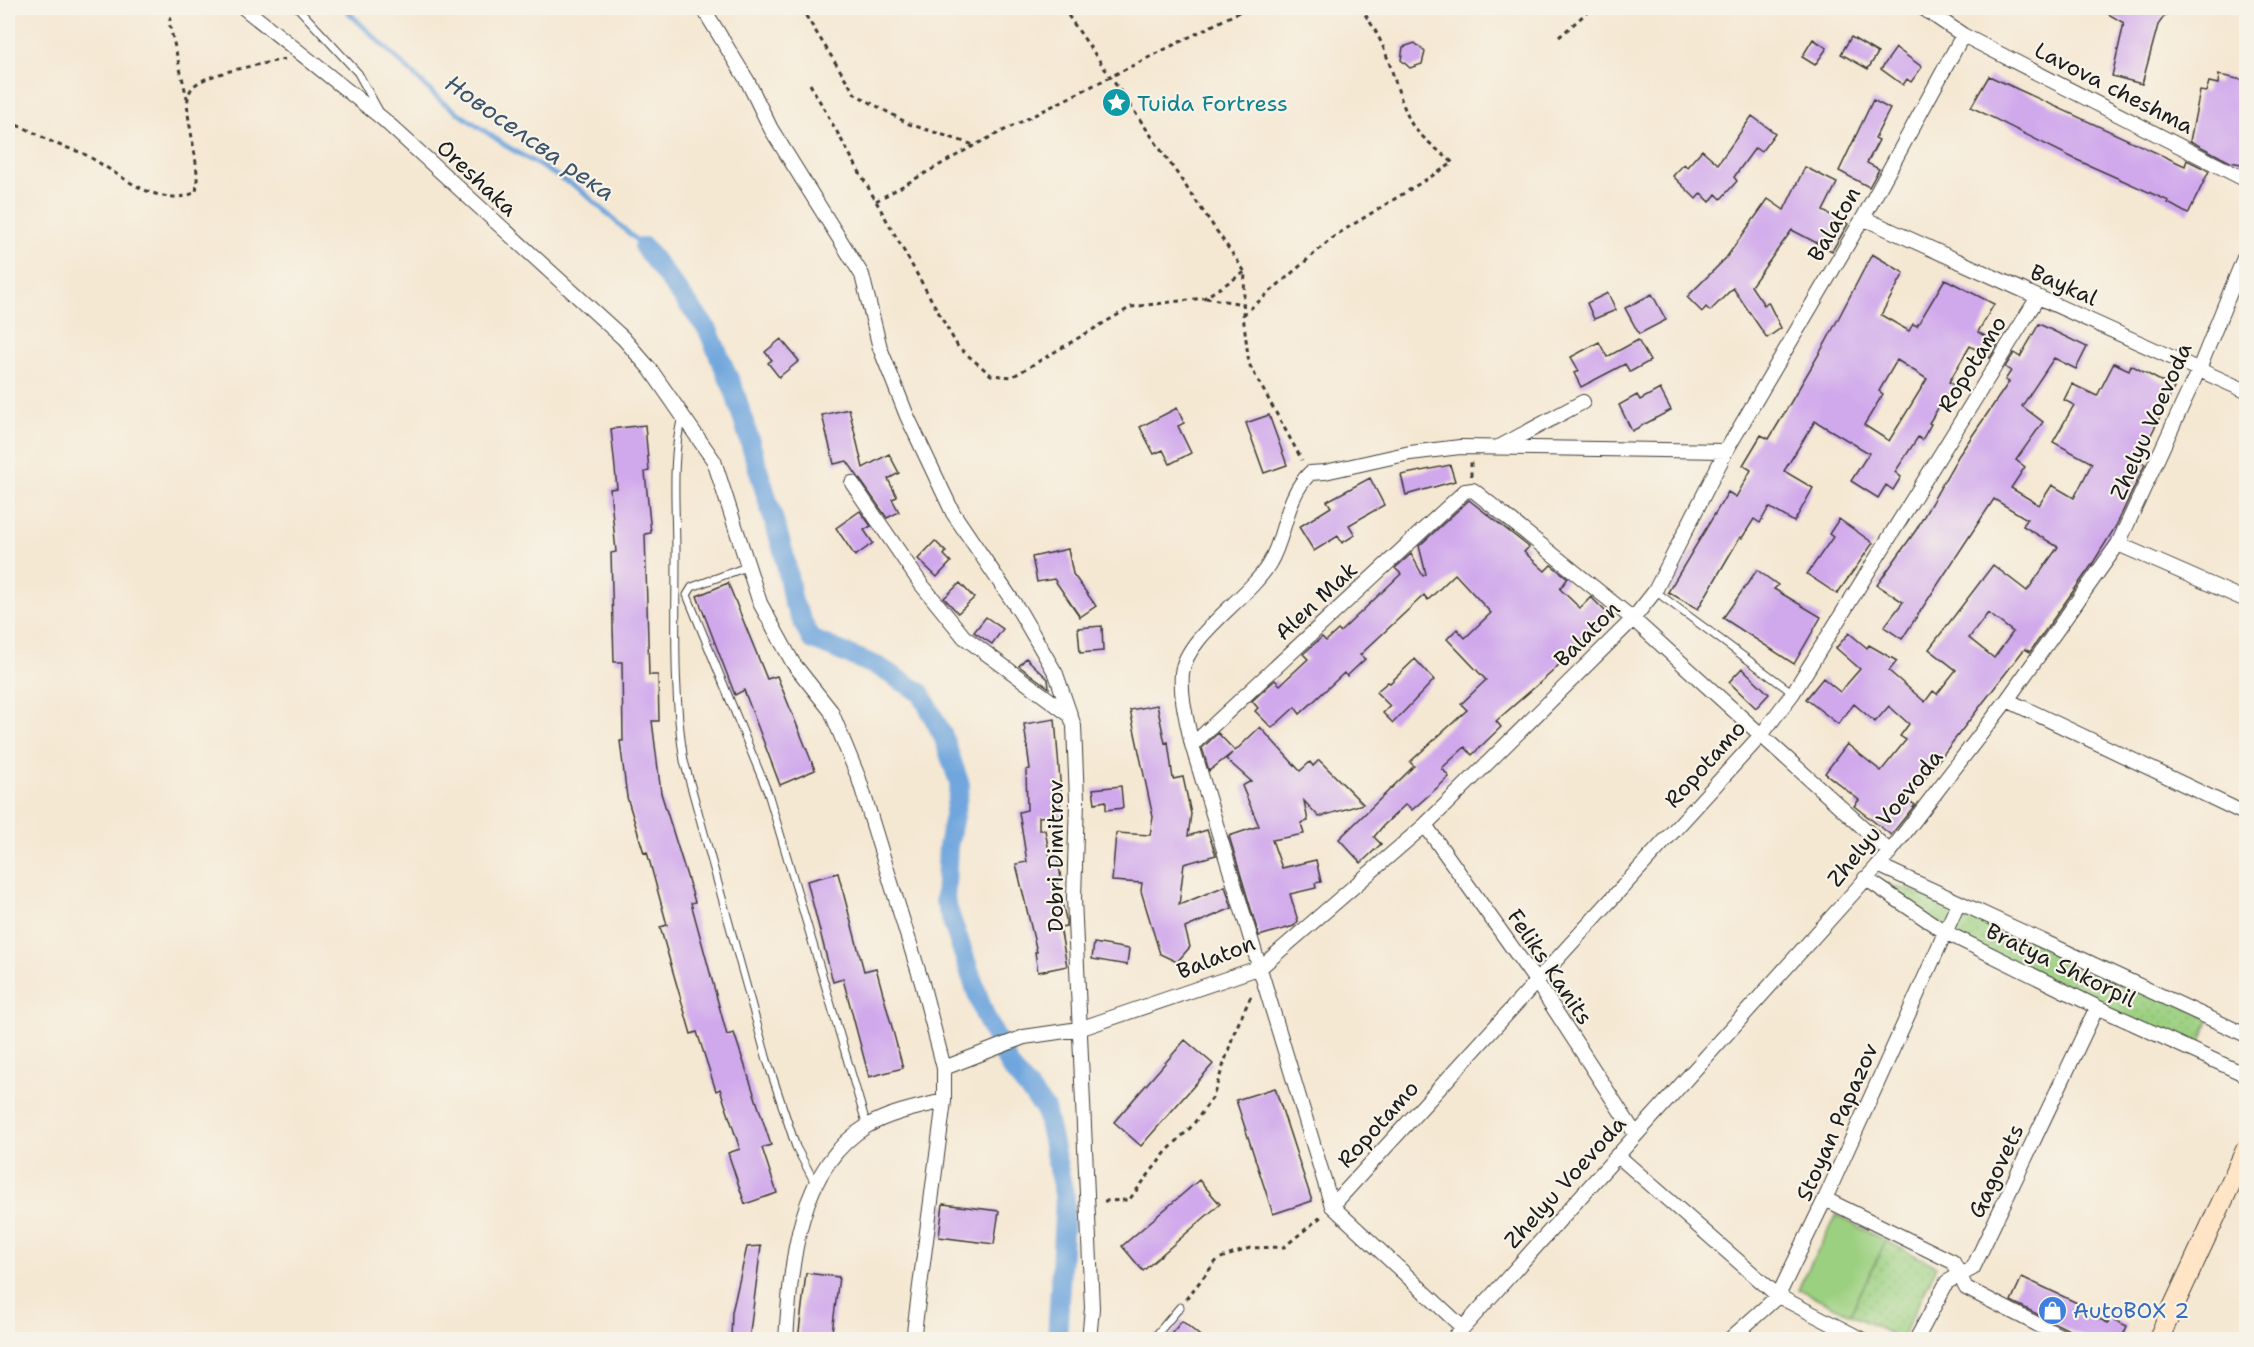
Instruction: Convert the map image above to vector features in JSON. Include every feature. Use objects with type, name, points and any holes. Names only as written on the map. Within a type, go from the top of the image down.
[{"type":"street","name":"Oreshaka","points":[[244,8],[383,119],[622,338],[668,394],[714,461],[760,603],[793,663],[831,711],[859,778],[922,983],[944,1068],[944,1101]]},
{"type":"street","name":"Dobri Dimitrov","points":[[703,8],[748,82],[771,129],[862,275],[880,348],[907,416],[953,513],[1020,612],[1056,674],[1074,726],[1077,800],[1074,898],[1092,1308],[1089,1340]]},
{"type":"street","name":"Lavova cheshma","points":[[1923,8],[1963,35],[2247,180]]},
{"type":"street","name":"Balaton","points":[[944,1068],[1024,1037],[1079,1029],[1261,967],[1425,825],[1633,618],[1655,591],[1726,451],[1863,218],[1963,35]]},
{"type":"street","name":"Baykal","points":[[1863,218],[2247,391]]},
{"type":"street","name":"Zhelyu Voevoda","points":[[1452,1340],[1890,852],[2007,700],[2118,544],[2199,369],[2247,253]]},
{"type":"street","name":"Ropotamo","points":[[1332,1206],[1762,734],[1793,693],[2038,297]]},
{"type":"street","points":[[1497,447],[1583,402]]},
{"type":"street","points":[[1463,1328],[1332,1206],[1192,745],[1182,694],[1182,671],[1188,652],[1260,577],[1277,544],[1292,497],[1310,473],[1325,472],[1410,453],[1472,447],[1726,451]]},
{"type":"street","points":[[852,483],[921,584],[964,637],[1070,714]]},
{"type":"street","points":[[1470,489],[1478,492],[1633,618],[1890,852]]},
{"type":"street","name":"Alen Mak","points":[[1192,745],[1465,491],[1470,489]]},
{"type":"street","points":[[2118,544],[2247,600]]},
{"type":"street","points":[[2007,700],[2247,814]]},
{"type":"street","name":"Feliks Kanits","points":[[1425,825],[1536,981],[1636,1135]]},
{"type":"street","name":"Bratya Shkorpil","points":[[1878,865],[1958,904],[2247,1035]]},
{"type":"street","name":"Bratya Shkorpil","points":[[1865,878],[1945,932],[2097,1007],[2247,1075]]},
{"type":"street","name":"Stoyan Papazov","points":[[1729,1340],[1778,1296],[1825,1199],[1958,904]]},
{"type":"street","name":"Gagovets","points":[[1916,1340],[1947,1282],[1973,1268],[2097,1007]]},
{"type":"street","points":[[786,1340],[791,1267],[801,1222],[815,1183],[845,1144],[867,1126],[912,1108],[944,1101],[913,1340]]},
{"type":"street","points":[[2158,1340],[2247,1150]]},
{"type":"street","points":[[1617,1155],[1778,1296],[1863,1340]]},
{"type":"street","points":[[1825,1199],[1953,1262],[1966,1288],[2068,1340]]},
{"type":"lane","points":[[298,8],[358,73],[383,119]]},
{"type":"lane","points":[[682,413],[676,452],[678,727],[697,815],[734,936],[767,1060],[796,1147],[815,1183]]},
{"type":"lane","points":[[749,566],[692,587],[687,595],[768,793],[867,1126]]},
{"type":"lane","points":[[1655,591],[1793,693]]},
{"type":"lane","points":[[1152,1340],[1180,1307]]},
{"type":"path","points":[[8,124],[17,125],[68,150],[82,153],[137,187],[164,196],[184,198],[196,192],[199,178],[188,100],[169,22],[174,8]]},
{"type":"path","points":[[801,8],[855,94],[909,124],[975,145]]},
{"type":"path","points":[[1063,8],[1245,272],[1243,315],[1249,364],[1310,473]]},
{"type":"path","points":[[876,201],[975,145],[1247,8]]},
{"type":"path","points":[[1243,315],[1336,235],[1453,163],[1411,123],[1393,66],[1374,25],[1360,8]]},
{"type":"path","points":[[1559,37],[1592,8]]},
{"type":"path","points":[[188,100],[192,87],[206,79],[304,54]]},
{"type":"path","points":[[810,84],[958,347],[991,375],[1012,377],[1131,307],[1204,298],[1243,304]]},
{"type":"path","points":[[1204,298],[1245,272]]},
{"type":"path","points":[[1470,489],[1472,447]]},
{"type":"path","points":[[1087,1201],[1129,1200],[1166,1152],[1192,1126],[1213,1097],[1234,1033],[1255,988],[1261,967]]},
{"type":"path","points":[[1180,1307],[1218,1259],[1250,1248],[1284,1247],[1332,1206]]},
{"type":"green space","points":[[1865,878],[1958,904],[2210,1018],[2197,1053],[1945,932]]},
{"type":"green space","points":[[1836,1215],[1886,1241],[1850,1314],[1798,1289]]},
{"type":"green space","points":[[1886,1241],[1937,1266],[1901,1339],[1850,1314]]},
{"type":"building","points":[[2098,8],[2170,8],[2158,25],[2142,84],[2112,76],[2124,23]]},
{"type":"building","points":[[1851,37],[1878,53],[1868,69],[1841,54]]},
{"type":"building","points":[[1813,39],[1827,48],[1815,65],[1802,57]]},
{"type":"building","points":[[1415,43],[1425,52],[1422,64],[1410,68],[1401,60],[1403,47]]},
{"type":"building","points":[[1896,48],[1922,67],[1911,82],[1907,79],[1903,85],[1881,69]]},
{"type":"building","points":[[2219,75],[2247,81],[2247,165],[2230,162],[2190,141],[2200,91],[2206,92],[2209,82],[2218,84]]},
{"type":"building","points":[[1989,76],[2185,166],[2187,160],[2209,171],[2188,214],[2168,203],[2169,201],[2077,160],[1971,107]]},
{"type":"building","points":[[1873,100],[1890,109],[1875,138],[1879,140],[1867,163],[1879,169],[1869,187],[1839,171]]},
{"type":"building","points":[[1752,116],[1775,133],[1761,152],[1755,148],[1734,177],[1737,181],[1721,199],[1716,194],[1710,202],[1701,193],[1696,199],[1673,176],[1684,164],[1687,167],[1702,150],[1718,164]]},
{"type":"building","points":[[1805,167],[1837,183],[1823,211],[1848,224],[1832,251],[1792,230],[1751,286],[1764,305],[1768,302],[1781,328],[1767,338],[1733,288],[1710,311],[1706,307],[1702,312],[1687,297],[1726,258],[1768,199],[1784,210]]},
{"type":"building","points":[[1872,254],[1904,273],[1881,315],[1909,331],[1913,324],[1917,326],[1945,279],[1994,304],[1978,332],[1998,344],[1990,358],[1970,346],[1949,382],[1953,384],[1929,423],[1931,424],[1922,440],[1918,437],[1895,472],[1901,477],[1893,490],[1886,485],[1878,498],[1851,481],[1869,453],[1815,421],[1784,471],[1813,488],[1794,522],[1769,507],[1760,523],[1754,519],[1742,538],[1740,537],[1698,609],[1668,592],[1728,492],[1736,497],[1751,470],[1743,465],[1761,435],[1769,439],[1826,342]],"holes":[[[1897,360],[1927,379],[1889,441],[1864,425],[1883,394],[1879,391]]]},
{"type":"building","points":[[1608,293],[1616,310],[1594,319],[1587,303]]},
{"type":"building","points":[[1652,294],[1666,320],[1639,334],[1625,308]]},
{"type":"building","points":[[2039,324],[2087,347],[2076,369],[2054,358],[2022,406],[2043,422],[2016,460],[2025,467],[2011,488],[2039,505],[2052,485],[2074,498],[2092,463],[2053,442],[2074,405],[2064,400],[2072,384],[2097,396],[2114,363],[2129,370],[2131,365],[2174,388],[2150,437],[2141,463],[2145,464],[2116,526],[2091,566],[2030,652],[2025,649],[2022,652],[1908,800],[1915,805],[1891,835],[1854,806],[1859,800],[1825,773],[1847,744],[1881,771],[1906,740],[1900,736],[1909,724],[1889,706],[1875,722],[1854,704],[1838,724],[1806,699],[1823,678],[1840,692],[1860,669],[1836,648],[1849,633],[1867,648],[1869,645],[1897,661],[1889,671],[1925,702],[1933,691],[1937,694],[1956,670],[1929,649],[1993,565],[2027,591],[2058,547],[2023,526],[2027,519],[1994,499],[1902,639],[1884,627],[1903,602],[1877,585],[1916,530],[1959,455],[2009,382],[2005,380],[2011,371],[2005,367],[2014,353],[2020,357]],"holes":[[[1988,613],[2013,632],[1994,658],[1969,638]]]},
{"type":"building","points":[[781,339],[799,361],[779,377],[768,363],[772,360],[765,352]]},
{"type":"building","points":[[1638,340],[1650,361],[1630,372],[1625,364],[1581,387],[1574,373],[1579,371],[1571,357],[1599,342],[1607,357]]},
{"type":"building","points":[[1660,389],[1671,410],[1632,431],[1619,405],[1637,395],[1640,400]]},
{"type":"building","points":[[1177,408],[1184,423],[1178,426],[1191,453],[1170,464],[1163,450],[1154,454],[1140,427]]},
{"type":"building","points":[[849,409],[863,468],[889,454],[899,473],[888,479],[897,497],[892,499],[899,512],[887,518],[847,461],[834,464],[822,415]]},
{"type":"building","points":[[1269,415],[1287,465],[1264,473],[1246,423]]},
{"type":"building","points":[[645,425],[649,471],[645,472],[651,533],[645,534],[649,675],[658,675],[659,721],[652,721],[661,793],[695,902],[691,903],[727,1035],[734,1033],[771,1145],[762,1148],[777,1193],[745,1204],[728,1153],[740,1149],[720,1089],[716,1091],[697,1032],[691,1034],[660,927],[667,925],[647,852],[644,853],[627,797],[620,741],[623,741],[622,662],[614,662],[611,553],[616,552],[610,489],[617,488],[611,429]]},
{"type":"building","points":[[1450,465],[1455,481],[1406,495],[1401,475]]},
{"type":"building","points":[[1370,478],[1384,505],[1349,525],[1355,535],[1342,543],[1338,536],[1314,551],[1299,527],[1331,507],[1327,501]]},
{"type":"building","points":[[1469,500],[1529,547],[1524,552],[1545,571],[1551,565],[1568,578],[1560,589],[1580,608],[1591,597],[1608,614],[1551,673],[1496,721],[1501,727],[1472,755],[1465,747],[1442,768],[1449,777],[1412,810],[1406,804],[1383,826],[1374,837],[1381,844],[1361,863],[1339,839],[1414,766],[1410,762],[1467,710],[1461,704],[1486,680],[1447,639],[1457,629],[1465,638],[1491,613],[1455,574],[1428,600],[1424,595],[1360,655],[1365,659],[1347,676],[1344,673],[1300,714],[1295,707],[1272,728],[1255,711],[1258,708],[1252,701],[1275,680],[1280,685],[1308,659],[1303,654],[1322,637],[1326,641],[1338,630],[1340,632],[1401,574],[1395,568],[1411,554],[1423,576],[1426,574],[1419,546]]},
{"type":"building","points":[[860,511],[871,526],[864,530],[873,543],[855,556],[836,528]]},
{"type":"building","points":[[1839,519],[1873,543],[1837,594],[1807,574],[1833,537],[1829,534]]},
{"type":"building","points":[[935,541],[946,552],[944,555],[951,562],[937,577],[918,559]]},
{"type":"building","points":[[1068,549],[1073,574],[1096,606],[1080,617],[1054,579],[1037,582],[1032,557]]},
{"type":"building","points":[[1757,570],[1778,585],[1774,589],[1821,617],[1794,664],[1723,618]]},
{"type":"building","points":[[728,583],[767,679],[777,676],[815,770],[780,785],[744,690],[735,695],[697,596]]},
{"type":"building","points":[[960,583],[974,598],[958,613],[944,598]]},
{"type":"building","points":[[986,617],[1003,629],[992,644],[974,632]]},
{"type":"building","points":[[1102,626],[1103,651],[1080,653],[1078,628]]},
{"type":"building","points":[[1026,658],[1048,679],[1049,688],[1019,666]]},
{"type":"building","points":[[1415,659],[1434,680],[1393,723],[1383,713],[1390,706],[1376,692],[1388,682],[1390,683]]},
{"type":"building","points":[[1742,668],[1769,694],[1756,708],[1729,682]]},
{"type":"building","points":[[1157,705],[1165,743],[1168,742],[1173,779],[1183,777],[1191,814],[1188,836],[1207,830],[1216,855],[1184,864],[1179,905],[1225,886],[1232,908],[1185,928],[1190,947],[1177,962],[1160,954],[1141,891],[1142,883],[1112,881],[1116,833],[1150,835],[1153,817],[1130,710]]},
{"type":"building","points":[[1055,719],[1062,815],[1039,817],[1039,830],[1045,830],[1050,857],[1057,856],[1061,878],[1056,879],[1066,919],[1066,926],[1060,927],[1067,966],[1038,972],[1035,952],[1037,952],[1016,864],[1027,862],[1019,812],[1027,810],[1026,770],[1030,769],[1024,724]]},
{"type":"building","points":[[1260,727],[1300,771],[1310,762],[1313,766],[1319,760],[1363,804],[1319,817],[1304,801],[1308,821],[1301,823],[1304,834],[1272,840],[1282,868],[1316,860],[1321,882],[1315,883],[1316,888],[1290,894],[1298,921],[1294,926],[1259,936],[1229,836],[1259,826],[1242,786],[1251,781],[1226,759],[1232,753],[1209,771],[1202,748],[1218,733],[1235,751]]},
{"type":"building","points":[[1121,786],[1123,808],[1106,810],[1106,801],[1095,803],[1093,789]]},
{"type":"building","points":[[838,873],[864,971],[876,968],[903,1068],[869,1077],[843,979],[833,982],[807,881]]},
{"type":"building","points":[[1094,943],[1129,949],[1127,965],[1092,959]]},
{"type":"building","points":[[1185,1040],[1213,1064],[1141,1146],[1114,1122]]},
{"type":"building","points":[[1275,1088],[1312,1201],[1273,1214],[1236,1100]]},
{"type":"building","points":[[1199,1180],[1220,1204],[1143,1271],[1122,1246]]},
{"type":"building","points":[[943,1204],[999,1211],[994,1244],[939,1237]]},
{"type":"building","points":[[761,1246],[749,1340],[731,1340],[732,1312],[747,1247]]},
{"type":"building","points":[[806,1273],[839,1277],[831,1340],[798,1340]]},
{"type":"building","points":[[2022,1277],[2077,1303],[2075,1308],[2108,1323],[2110,1318],[2127,1326],[2121,1340],[2089,1340],[2011,1301]]},
{"type":"building","points":[[1182,1321],[1205,1340],[1166,1340]]},
{"type":"waterway","name":"Новоселсва река","points":[[344,8],[441,101],[508,147],[581,190],[644,247]]},
{"type":"waterway","points":[[644,247],[708,330],[735,393],[784,554],[793,602],[811,639],[879,667],[921,693],[943,736],[960,785],[948,846],[945,901],[985,1016],[1010,1067],[1045,1109],[1065,1198],[1057,1340]]},
{"type":"place","name":"Tuida Fortress","points":[[1116,103]]},
{"type":"place","name":"AutoBOX 2","points":[[2052,1310]]}]
